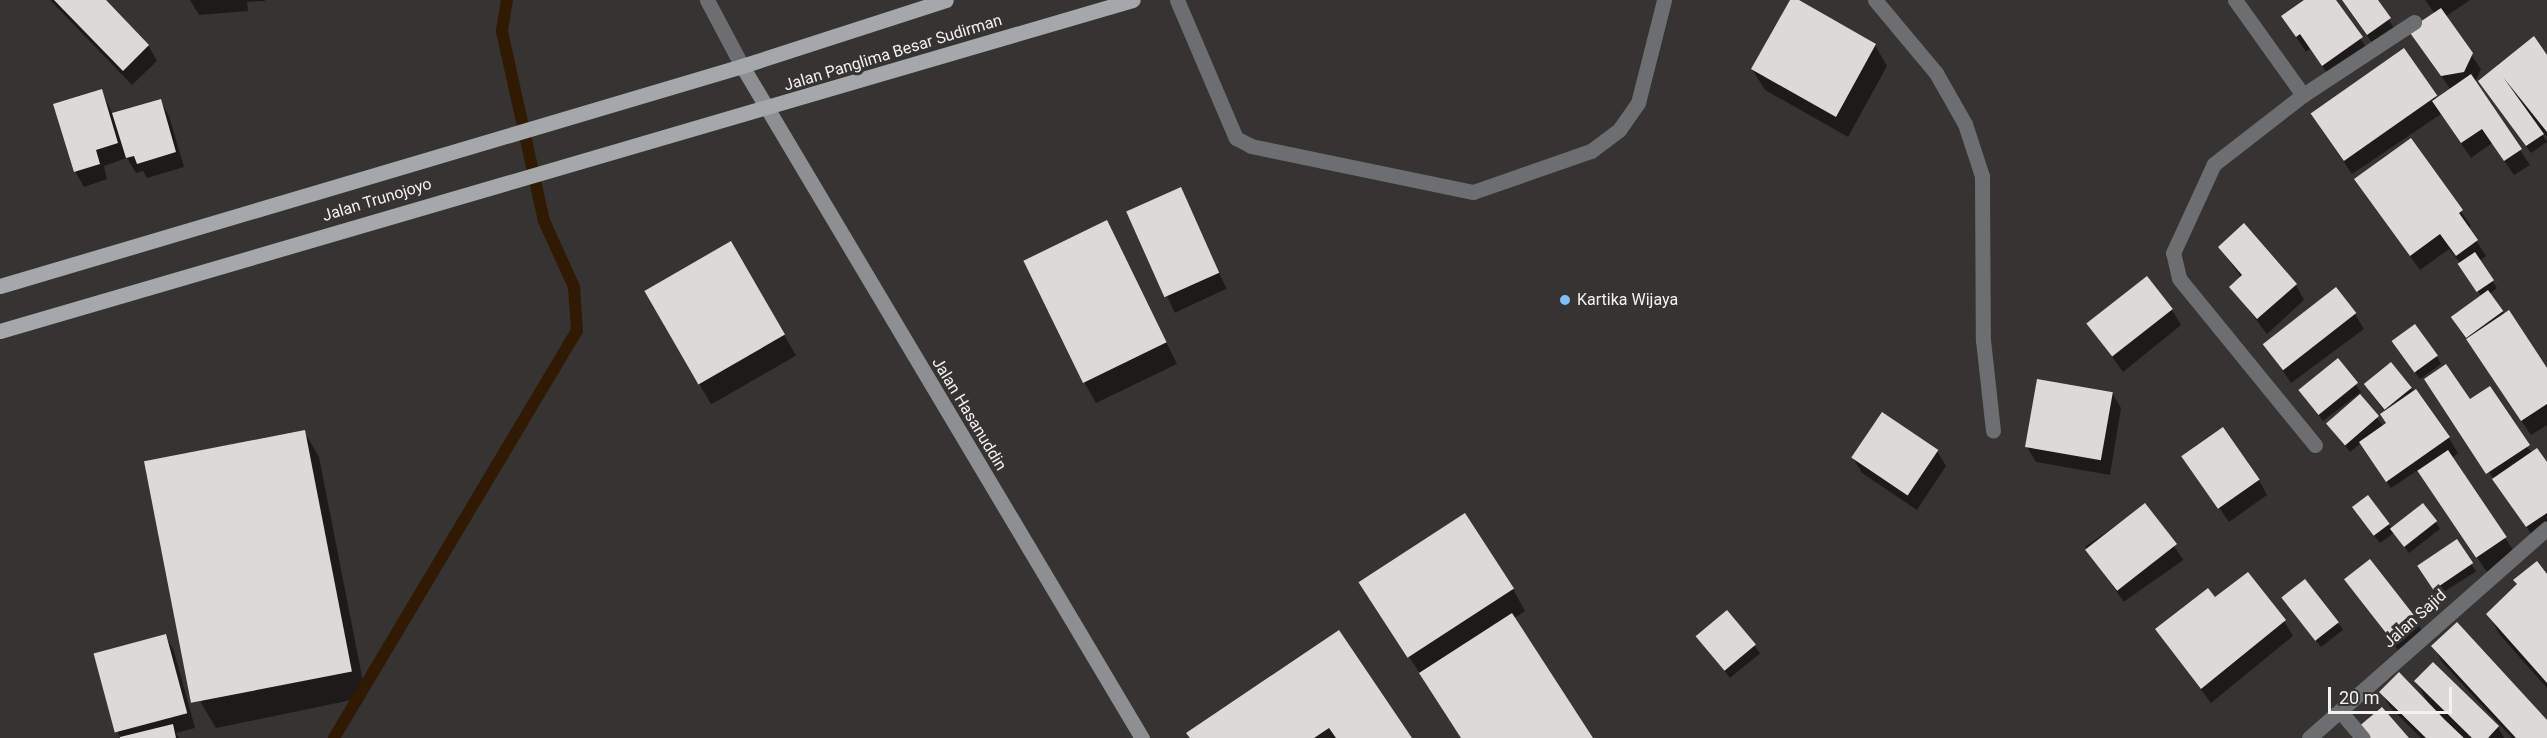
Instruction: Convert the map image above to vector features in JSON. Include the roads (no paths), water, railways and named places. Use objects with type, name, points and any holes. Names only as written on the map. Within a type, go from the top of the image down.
[{"type":"main road","name":"Jalan Panglima Besar Sudirman","points":[[742,66],[946,0]]},
{"type":"main road","name":"Jalan Panglima Besar Sudirman","points":[[766,109],[1133,0]]},
{"type":"main road","name":"Jalan Hasanuddin","points":[[742,66],[1142,738]]},
{"type":"main road","name":"Jalan Trunojoyo","points":[[0,286],[553,119],[742,66]]},
{"type":"main road","name":"Jalan Trunojoyo","points":[[0,331],[514,179],[766,109]]},
{"type":"street","points":[[707,0],[742,66]]},
{"type":"street","points":[[1177,0],[1236,138],[1251,146],[1473,192],[1592,151],[1619,130],[1638,103],[1664,0]]},
{"type":"street","points":[[1875,0],[1936,73],[1965,124],[1982,176],[1983,340],[1993,430]]},
{"type":"street","points":[[2235,0],[2302,94]]},
{"type":"street","points":[[2315,445],[2179,278],[2173,253],[2214,164],[2302,94],[2414,22]]},
{"type":"street","name":"Jalan Sajid","points":[[2309,738],[2547,528]]},
{"type":"street","points":[[2340,711],[2363,738]]},
{"type":"waterway","points":[[334,738],[577,331],[574,287],[544,221],[502,31],[507,0]]},
{"type":"place","name":"Kartika Wijaya","points":[[1565,300]]}]
